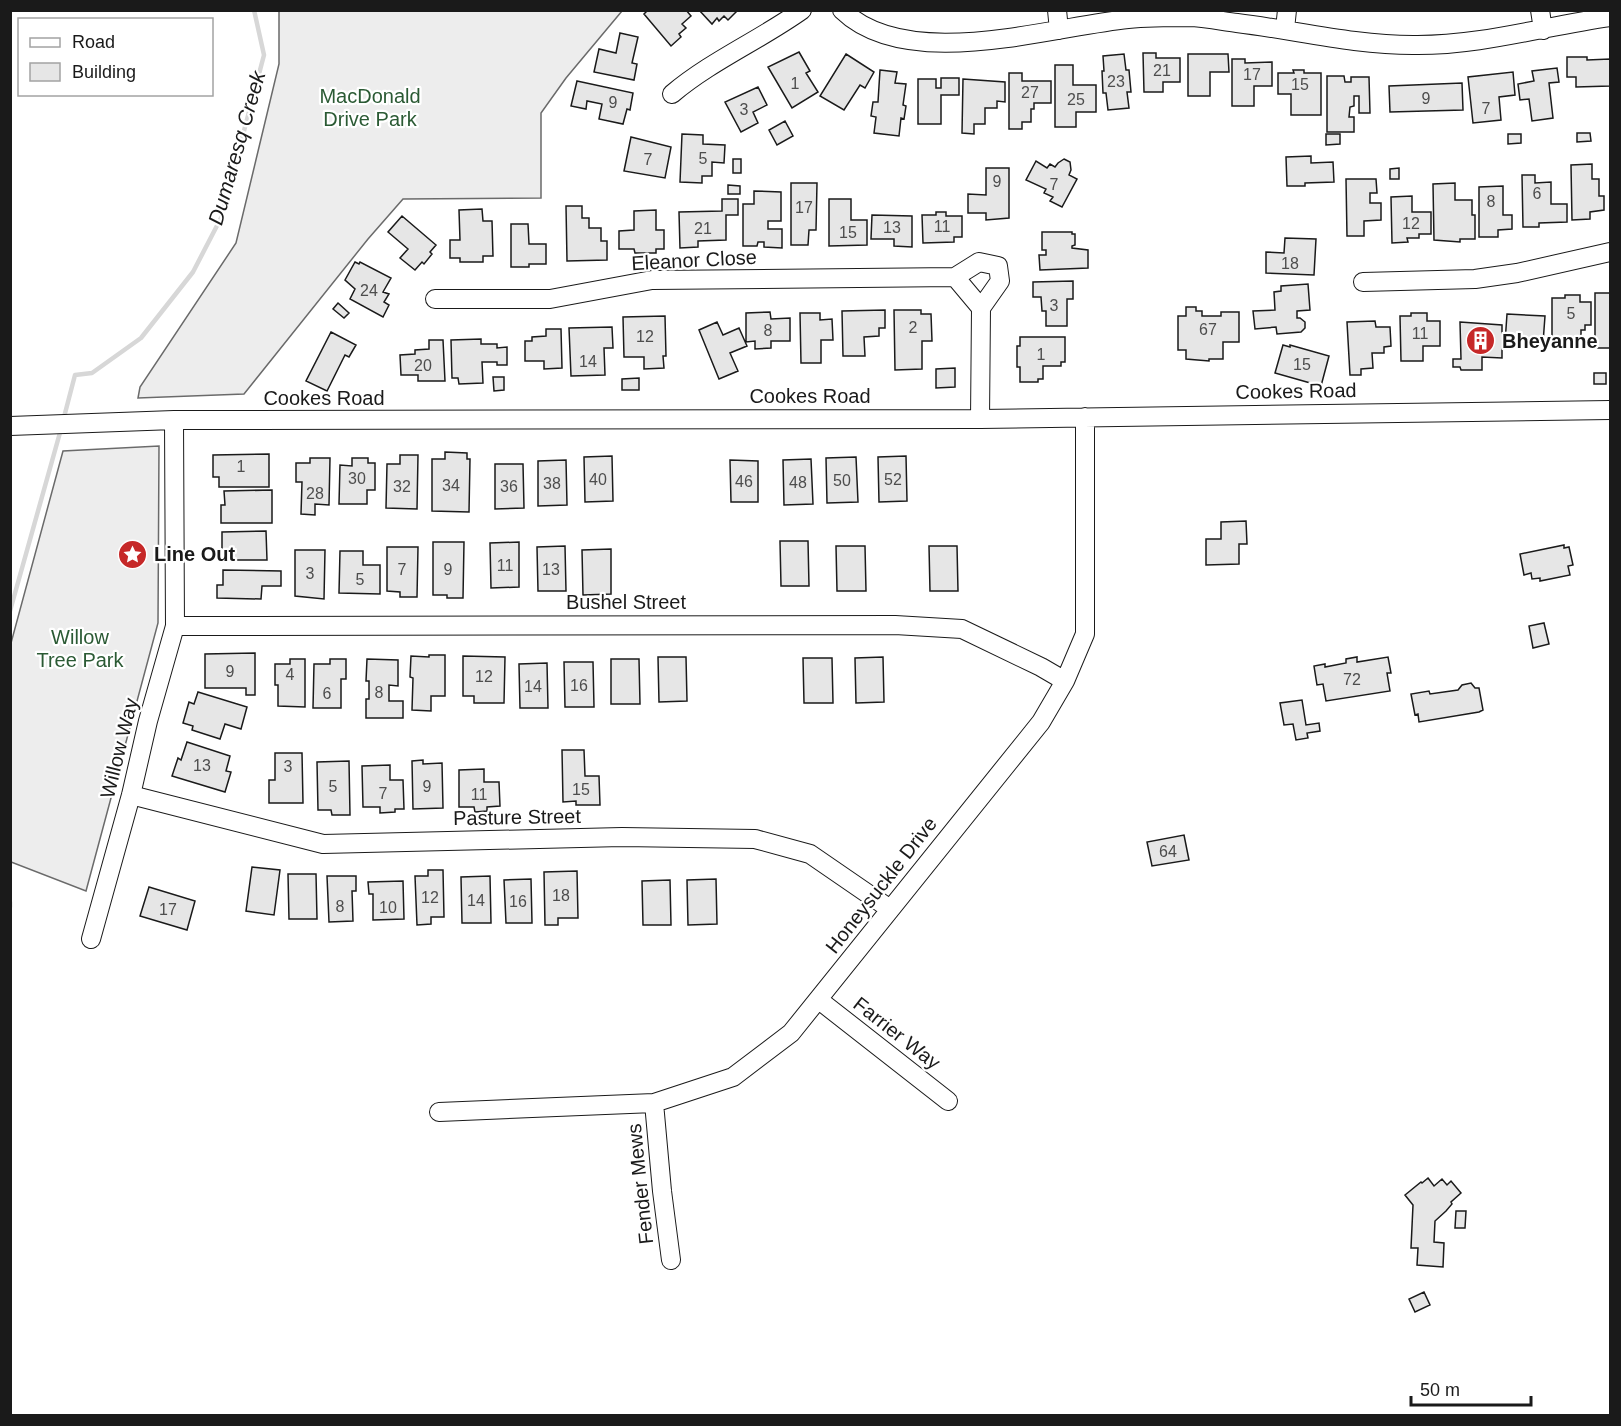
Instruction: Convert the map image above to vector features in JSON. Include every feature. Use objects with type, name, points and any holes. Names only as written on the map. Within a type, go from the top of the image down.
[{"type":"street","points":[[672,94],[701,71],[756,40],[802,10]]},
{"type":"street","points":[[842,10],[872,30],[905,40],[948,43],[1004,39],[1128,19],[1193,17],[1363,42],[1414,45],[1481,40],[1611,17]]},
{"type":"street","points":[[1057,10],[1059,30]]},
{"type":"street","points":[[1285,29],[1287,10]]},
{"type":"street","points":[[1540,10],[1543,30]]},
{"type":"street","points":[[1363,282],[1474,279],[1517,273],[1611,252]]},
{"type":"street","name":"Eleanor Close","points":[[435,299],[550,299],[652,280],[955,277],[979,262],[998,266],[1000,281],[981,308]]},
{"type":"street","points":[[955,277],[981,308],[980,419]]},
{"type":"street","name":"Cookes Road","points":[[10,426],[174,420],[980,419],[1611,410]]},
{"type":"street","name":"Honeysuckle Drive","points":[[439,1112],[654,1103],[733,1077],[791,1033],[1041,722],[1065,681],[1085,634],[1085,417]]},
{"type":"street","name":"Willow Way","points":[[91,939],[175,626],[174,420]]},
{"type":"street","name":"Bushel Street","points":[[175,626],[918,626],[962,629],[1065,681]]},
{"type":"street","name":"Pasture Street","points":[[131,795],[323,844],[621,837],[755,839],[810,854],[890,909]]},
{"type":"street","name":"Farrier Way","points":[[819,1000],[948,1101]]},
{"type":"street","name":"Fender Mews","points":[[654,1103],[671,1260]]},
{"type":"shaded area","name":"MacDonald Drive Park","points":[[279,11],[622,11],[566,78],[541,113],[541,198],[403,199],[368,239],[244,394],[138,398],[140,387],[236,243],[279,64]]},
{"type":"shaded area","name":"Willow Tree Park","points":[[159,446],[158,623],[86,891],[11,862],[11,643],[63,451]]},
{"type":"building","points":[[648,10],[686,10],[691,16],[682,24],[686,28],[679,34],[681,37],[671,46],[644,14]]},
{"type":"building","points":[[699,10],[738,10],[728,20],[724,16],[719,21],[717,18],[712,24]]},
{"type":"building","points":[[620,33],[638,37],[632,63],[637,64],[634,80],[594,72],[599,49],[616,53]]},
{"type":"building","points":[[799,52],[810,71],[806,73],[818,92],[792,108],[768,67]]},
{"type":"building","points":[[1143,53],[1156,53],[1156,58],[1180,58],[1180,82],[1163,82],[1163,92],[1144,92]]},
{"type":"building","points":[[846,54],[874,72],[865,88],[860,85],[844,110],[820,96]]},
{"type":"building","points":[[1124,54],[1126,70],[1129,70],[1131,92],[1127,92],[1129,108],[1108,110],[1106,93],[1103,93],[1103,56]]},
{"type":"building","points":[[1188,54],[1228,54],[1229,72],[1210,72],[1210,96],[1188,96]]},
{"type":"building","points":[[1567,57],[1587,57],[1587,60],[1610,59],[1610,86],[1576,87],[1576,77],[1567,77]]},
{"type":"building","points":[[1232,59],[1245,59],[1245,63],[1272,62],[1272,86],[1254,86],[1254,106],[1232,106]]},
{"type":"building","points":[[1055,65],[1073,65],[1073,85],[1096,85],[1096,112],[1076,112],[1076,127],[1055,127]]},
{"type":"building","points":[[1557,68],[1559,82],[1549,83],[1553,118],[1532,121],[1529,99],[1520,100],[1518,84],[1534,81],[1532,71]]},
{"type":"building","points":[[880,70],[897,72],[895,83],[906,84],[903,105],[906,106],[904,119],[901,118],[899,136],[874,133],[876,117],[871,116],[873,102],[878,102]]},
{"type":"building","points":[[1293,70],[1304,70],[1304,73],[1321,73],[1321,115],[1291,115],[1291,94],[1278,94],[1278,73],[1294,73]]},
{"type":"building","points":[[1513,72],[1515,95],[1499,97],[1501,120],[1473,123],[1468,77]]},
{"type":"building","points":[[1009,73],[1022,73],[1022,81],[1051,81],[1051,103],[1034,103],[1034,109],[1031,109],[1031,122],[1022,122],[1022,129],[1009,129]]},
{"type":"building","points":[[1327,76],[1344,76],[1345,82],[1351,82],[1351,77],[1369,77],[1370,113],[1359,113],[1359,96],[1354,96],[1354,106],[1350,107],[1349,117],[1354,117],[1354,132],[1327,132]]},
{"type":"building","points":[[941,78],[959,78],[959,95],[941,95],[941,124],[918,124],[918,79],[936,79],[936,88],[941,88]]},
{"type":"building","points":[[963,79],[1005,82],[1005,102],[997,101],[997,108],[985,108],[985,124],[974,124],[974,134],[962,133]]},
{"type":"building","points":[[577,81],[633,93],[630,110],[627,109],[623,124],[599,119],[602,104],[587,101],[586,109],[571,106]]},
{"type":"building","points":[[1462,83],[1463,110],[1390,112],[1389,86]]},
{"type":"building","points":[[758,87],[767,105],[753,112],[758,123],[741,132],[725,102]]},
{"type":"building","points":[[785,121],[793,136],[777,145],[769,130]]},
{"type":"building","points":[[1577,133],[1590,133],[1591,141],[1577,142]]},
{"type":"building","points":[[682,134],[703,135],[703,144],[725,145],[724,163],[712,162],[712,176],[702,176],[702,183],[680,182]]},
{"type":"building","points":[[1326,134],[1340,134],[1340,144],[1326,145]]},
{"type":"building","points":[[1508,134],[1521,134],[1521,143],[1508,144]]},
{"type":"building","points":[[631,137],[671,147],[665,178],[624,171]]},
{"type":"building","points":[[1311,156],[1311,163],[1333,162],[1334,182],[1287,186],[1286,157]]},
{"type":"building","points":[[733,159],[741,159],[741,173],[733,173]]},
{"type":"building","points":[[1064,159],[1070,162],[1069,175],[1077,179],[1062,207],[1050,201],[1053,197],[1044,193],[1046,189],[1026,180],[1036,161],[1047,168],[1050,164],[1055,167]]},
{"type":"building","points":[[1592,164],[1592,179],[1599,179],[1599,196],[1604,196],[1604,210],[1590,212],[1590,219],[1572,220],[1571,165]]},
{"type":"building","points":[[986,168],[1009,168],[1009,218],[986,220],[986,213],[968,213],[968,194],[986,195]]},
{"type":"building","points":[[1399,168],[1399,179],[1390,179],[1390,169]]},
{"type":"building","points":[[1522,175],[1535,175],[1535,183],[1551,182],[1551,204],[1567,204],[1567,222],[1539,223],[1539,227],[1523,227]]},
{"type":"building","points":[[1346,179],[1376,179],[1377,193],[1370,193],[1370,203],[1381,203],[1381,220],[1364,221],[1364,236],[1347,236]]},
{"type":"building","points":[[791,183],[817,183],[816,230],[809,230],[808,245],[791,245]]},
{"type":"building","points":[[1455,183],[1455,200],[1472,200],[1472,215],[1475,215],[1475,239],[1460,239],[1460,242],[1434,240],[1433,184]]},
{"type":"building","points":[[728,185],[740,186],[740,194],[728,194]]},
{"type":"building","points":[[1503,186],[1503,215],[1512,215],[1512,229],[1498,230],[1498,237],[1479,237],[1479,187]]},
{"type":"building","points":[[754,191],[781,192],[781,221],[768,221],[768,229],[782,229],[782,248],[764,247],[764,242],[758,242],[757,246],[743,246],[743,204],[754,204]]},
{"type":"building","points":[[1412,196],[1412,212],[1431,212],[1431,234],[1419,234],[1419,238],[1407,238],[1408,242],[1392,243],[1391,197]]},
{"type":"building","points":[[722,199],[738,199],[738,215],[726,215],[726,240],[698,241],[698,247],[680,248],[679,212],[722,211]]},
{"type":"building","points":[[829,199],[851,199],[851,220],[867,220],[867,245],[829,246]]},
{"type":"building","points":[[566,206],[582,206],[582,218],[589,218],[589,228],[601,228],[601,241],[607,241],[607,260],[567,261]]},
{"type":"building","points":[[482,209],[483,221],[492,221],[493,256],[483,256],[483,262],[460,262],[460,258],[450,258],[450,240],[460,240],[459,210]]},
{"type":"building","points":[[656,210],[656,230],[664,230],[664,249],[656,249],[656,253],[635,253],[634,249],[619,249],[619,231],[634,230],[634,211]]},
{"type":"building","points":[[936,212],[946,212],[946,216],[962,216],[962,237],[954,237],[954,242],[923,243],[922,215],[936,215]]},
{"type":"building","points":[[872,215],[912,216],[912,247],[894,246],[894,239],[871,239]]},
{"type":"building","points":[[402,216],[436,245],[424,264],[422,262],[415,270],[400,258],[408,249],[388,232]]},
{"type":"building","points":[[511,224],[528,224],[529,244],[546,244],[546,264],[511,267]]},
{"type":"building","points":[[1042,232],[1072,232],[1075,234],[1075,245],[1072,248],[1088,250],[1088,268],[1040,270],[1039,255],[1046,255],[1046,250],[1042,250]]},
{"type":"building","points":[[1285,238],[1316,239],[1314,275],[1266,273],[1266,252],[1284,253]]},
{"type":"building","points":[[355,262],[359,264],[360,262],[391,278],[383,292],[389,294],[384,302],[389,305],[383,317],[350,299],[355,289],[345,280]]},
{"type":"building","points":[[1073,281],[1073,299],[1067,299],[1067,326],[1046,326],[1046,311],[1042,311],[1041,297],[1033,297],[1033,282]]},
{"type":"building","points":[[1308,284],[1310,310],[1297,311],[1297,318],[1305,322],[1305,328],[1301,332],[1277,334],[1276,327],[1255,329],[1253,311],[1275,310],[1274,292],[1281,291],[1281,286]]},
{"type":"building","points":[[1595,293],[1610,293],[1610,348],[1595,348]]},
{"type":"building","points":[[1565,295],[1580,295],[1580,302],[1591,302],[1591,325],[1585,325],[1585,330],[1581,330],[1581,341],[1552,341],[1552,298],[1565,298]]},
{"type":"building","points":[[338,303],[349,313],[344,318],[333,309]]},
{"type":"building","points":[[1186,307],[1196,307],[1196,311],[1202,311],[1202,316],[1221,316],[1221,312],[1239,312],[1239,342],[1223,342],[1223,359],[1209,359],[1209,361],[1186,359],[1186,350],[1178,350],[1178,316],[1186,316]]},
{"type":"building","points":[[885,310],[885,328],[879,328],[879,336],[864,337],[865,356],[843,356],[842,311]]},
{"type":"building","points":[[894,310],[921,310],[921,314],[931,314],[932,341],[922,341],[922,369],[895,370]]},
{"type":"building","points":[[770,312],[771,319],[790,318],[790,341],[771,341],[771,348],[755,349],[755,341],[746,342],[746,313]]},
{"type":"building","points":[[800,313],[820,313],[820,320],[832,319],[833,340],[821,340],[821,363],[801,363]]},
{"type":"building","points":[[1411,313],[1427,313],[1427,321],[1440,321],[1440,346],[1423,346],[1423,361],[1401,361],[1400,316],[1411,316]]},
{"type":"building","points":[[1507,314],[1545,316],[1543,343],[1505,343]]},
{"type":"building","points":[[665,316],[664,368],[644,369],[644,357],[624,357],[623,317]]},
{"type":"building","points":[[1375,321],[1376,327],[1390,327],[1391,346],[1384,347],[1384,353],[1372,353],[1373,368],[1361,369],[1361,375],[1350,375],[1347,322]]},
{"type":"building","points":[[717,322],[723,335],[739,328],[747,346],[730,353],[738,371],[719,379],[699,330]]},
{"type":"building","name":"Bheyanne","points":[[1460,322],[1502,325],[1502,358],[1482,357],[1482,370],[1461,370],[1460,367],[1453,367],[1453,359],[1461,359]]},
{"type":"building","points":[[612,327],[613,348],[604,348],[605,375],[571,376],[569,328]]},
{"type":"building","points":[[546,329],[561,329],[562,368],[544,369],[544,361],[525,361],[525,341],[532,341],[532,337],[546,336]]},
{"type":"building","points":[[331,332],[356,345],[349,357],[345,355],[327,391],[306,381]]},
{"type":"building","points":[[1020,337],[1065,337],[1065,362],[1061,362],[1061,366],[1043,366],[1043,379],[1038,379],[1038,382],[1020,382],[1017,346],[1020,346]]},
{"type":"building","points":[[481,339],[481,344],[497,344],[497,348],[507,347],[507,365],[482,362],[483,383],[459,384],[458,378],[452,378],[451,340]]},
{"type":"building","points":[[429,340],[443,340],[445,381],[418,381],[418,375],[401,375],[400,355],[415,354],[415,350],[429,349]]},
{"type":"building","points":[[1283,345],[1329,356],[1321,386],[1275,373]]},
{"type":"building","points":[[955,368],[955,387],[936,388],[936,369]]},
{"type":"building","points":[[1594,373],[1606,373],[1606,384],[1594,384]]},
{"type":"building","points":[[493,377],[504,377],[504,390],[494,391]]},
{"type":"building","points":[[639,378],[639,390],[622,390],[622,379]]},
{"type":"building","points":[[445,452],[467,453],[467,459],[470,459],[469,512],[432,511],[432,459],[445,459]]},
{"type":"building","points":[[269,454],[269,487],[219,487],[219,477],[213,477],[213,455]]},
{"type":"building","points":[[400,455],[418,455],[417,509],[386,508],[387,464],[400,464]]},
{"type":"building","points":[[612,456],[613,501],[585,502],[584,457]]},
{"type":"building","points":[[906,456],[907,501],[879,502],[878,457]]},
{"type":"building","points":[[856,457],[858,502],[827,503],[826,458]]},
{"type":"building","points":[[310,458],[330,458],[329,505],[315,504],[315,515],[301,514],[302,482],[296,482],[296,463],[310,463]]},
{"type":"building","points":[[352,458],[368,458],[368,463],[375,463],[375,490],[367,490],[367,504],[339,504],[340,465],[352,466]]},
{"type":"building","points":[[811,459],[813,504],[784,505],[783,460]]},
{"type":"building","points":[[566,460],[567,505],[538,506],[538,461]]},
{"type":"building","points":[[730,460],[758,461],[758,502],[731,502]]},
{"type":"building","points":[[495,464],[523,464],[524,508],[495,509]]},
{"type":"building","points":[[272,490],[272,523],[221,523],[221,505],[225,505],[224,491]]},
{"type":"building","points":[[1246,521],[1247,544],[1239,544],[1239,564],[1206,565],[1206,539],[1221,539],[1221,522]]},
{"type":"building","points":[[266,531],[267,560],[222,560],[222,532]]},
{"type":"building","points":[[780,541],[808,541],[809,586],[781,586]]},
{"type":"building","points":[[433,542],[464,542],[463,598],[433,595]]},
{"type":"building","points":[[519,542],[519,587],[491,588],[490,543]]},
{"type":"building","points":[[1564,545],[1564,548],[1569,547],[1573,565],[1568,566],[1570,575],[1540,581],[1540,578],[1532,579],[1531,573],[1524,575],[1520,554]]},
{"type":"building","points":[[565,546],[566,591],[538,591],[537,547]]},
{"type":"building","points":[[836,546],[865,546],[866,591],[837,591]]},
{"type":"building","points":[[929,546],[957,546],[958,591],[930,591]]},
{"type":"building","points":[[387,547],[418,547],[417,597],[400,597],[400,592],[387,591]]},
{"type":"building","points":[[611,549],[611,594],[583,595],[582,550]]},
{"type":"building","points":[[295,550],[325,550],[324,599],[295,596]]},
{"type":"building","points":[[340,551],[363,551],[363,565],[380,565],[380,594],[339,593]]},
{"type":"building","points":[[223,570],[281,571],[281,586],[262,586],[261,599],[217,598],[217,585],[223,585]]},
{"type":"building","points":[[1544,623],[1549,644],[1533,648],[1529,626]]},
{"type":"building","points":[[255,653],[255,695],[246,695],[246,688],[205,688],[205,654]]},
{"type":"building","points":[[429,655],[445,655],[445,696],[431,696],[431,711],[412,710],[411,656],[429,657]]},
{"type":"building","points":[[463,656],[505,657],[504,703],[474,703],[474,696],[463,696]]},
{"type":"building","points":[[658,657],[686,657],[687,701],[659,702]]},
{"type":"building","points":[[883,657],[884,702],[856,703],[855,658]]},
{"type":"building","points":[[1357,657],[1357,662],[1388,657],[1391,673],[1387,673],[1390,691],[1326,701],[1323,684],[1317,685],[1314,666],[1325,664],[1325,667],[1346,663],[1346,659]]},
{"type":"building","points":[[803,658],[832,658],[833,703],[804,703]]},
{"type":"building","points":[[290,659],[305,659],[305,707],[278,706],[275,664],[290,664]]},
{"type":"building","points":[[330,659],[346,659],[346,679],[341,679],[341,708],[313,708],[314,664],[330,664]]},
{"type":"building","points":[[367,659],[398,660],[398,686],[389,685],[389,701],[403,701],[403,718],[366,718],[366,699],[369,699],[369,681],[366,681]]},
{"type":"building","points":[[611,659],[639,659],[640,704],[611,704]]},
{"type":"building","points":[[564,662],[593,662],[594,707],[565,707]]},
{"type":"building","points":[[547,663],[548,708],[520,708],[519,664]]},
{"type":"building","points":[[1471,683],[1475,688],[1479,688],[1483,710],[1419,722],[1418,714],[1415,715],[1411,694],[1458,690],[1462,685]]},
{"type":"building","points":[[198,692],[247,707],[241,729],[225,724],[220,739],[192,730],[193,726],[183,723],[189,702],[194,704]]},
{"type":"building","points":[[1302,700],[1306,725],[1319,723],[1320,731],[1307,733],[1308,738],[1296,740],[1293,724],[1284,725],[1280,703]]},
{"type":"building","points":[[187,742],[230,756],[226,771],[231,772],[225,792],[172,776]]},
{"type":"building","points":[[562,750],[584,750],[585,776],[599,776],[600,805],[576,805],[576,801],[563,802]]},
{"type":"building","points":[[275,753],[302,753],[303,803],[269,803],[269,780],[275,780]]},
{"type":"building","points":[[423,760],[423,764],[442,763],[443,808],[413,809],[412,761]]},
{"type":"building","points":[[349,761],[350,815],[332,815],[331,810],[318,810],[317,762]]},
{"type":"building","points":[[390,765],[390,780],[403,780],[404,809],[380,813],[380,807],[363,807],[362,766]]},
{"type":"building","points":[[484,769],[484,782],[499,782],[500,806],[487,807],[487,811],[475,812],[474,807],[459,807],[459,770]]},
{"type":"building","points":[[1184,835],[1189,860],[1152,866],[1147,842]]},
{"type":"building","points":[[252,867],[280,870],[274,915],[246,911]]},
{"type":"building","points":[[428,870],[443,870],[444,917],[431,917],[431,924],[417,925],[415,876],[428,876]]},
{"type":"building","points":[[577,871],[578,918],[558,918],[558,925],[545,925],[544,872]]},
{"type":"building","points":[[288,874],[316,874],[317,919],[289,919]]},
{"type":"building","points":[[327,876],[356,876],[356,891],[352,891],[353,921],[329,922]]},
{"type":"building","points":[[490,876],[491,923],[462,923],[461,877]]},
{"type":"building","points":[[531,879],[532,923],[506,923],[504,880]]},
{"type":"building","points":[[716,879],[717,924],[688,925],[687,880]]},
{"type":"building","points":[[670,880],[671,925],[643,925],[642,881]]},
{"type":"building","points":[[403,881],[404,919],[373,920],[373,894],[369,894],[368,882]]},
{"type":"building","points":[[149,887],[195,901],[187,930],[140,916]]},
{"type":"building","points":[[1428,1178],[1434,1186],[1442,1179],[1447,1185],[1451,1181],[1461,1193],[1435,1221],[1434,1242],[1444,1243],[1443,1267],[1417,1265],[1418,1248],[1411,1248],[1413,1205],[1405,1195]]},
{"type":"building","points":[[1456,1211],[1466,1211],[1465,1228],[1455,1228]]},
{"type":"building","points":[[1424,1292],[1430,1305],[1415,1312],[1409,1299]]},
{"type":"waterway","name":"Dumaresq Creek","points":[[63,421],[75,375],[92,373],[141,338],[193,272],[221,218],[264,55],[254,10]]},
{"type":"waterway","name":"Dumaresq Creek","points":[[10,611],[61,429]]},
{"type":"waterway","name":"Dumaresq Creek","points":[[10,902],[10,907]]},
{"type":"place","name":"Bheyanne","points":[[1481,341]]},
{"type":"place","name":"Line Out","points":[[133,554]]}]
